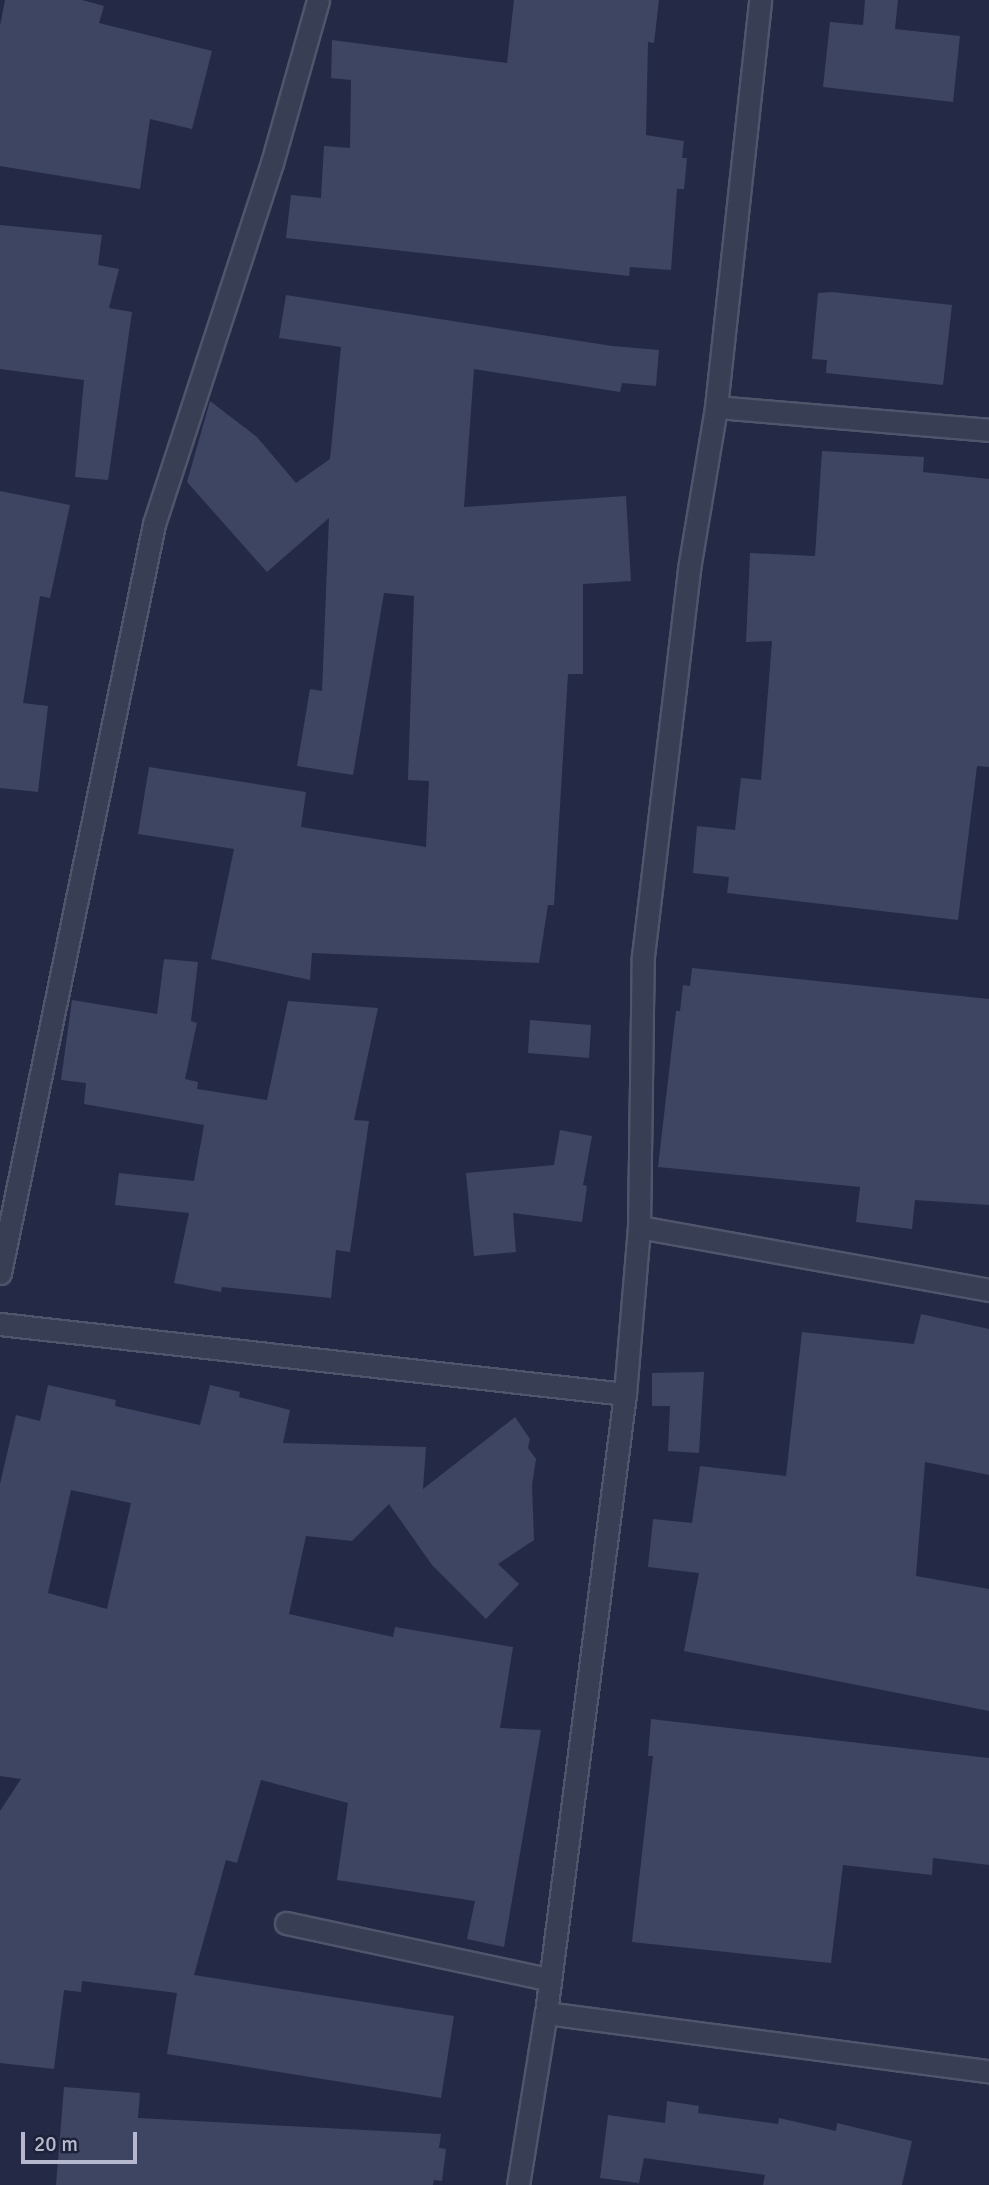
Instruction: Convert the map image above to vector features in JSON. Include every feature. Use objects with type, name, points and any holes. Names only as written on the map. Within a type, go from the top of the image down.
[{"type":"street","points":[[0,1273],[154,524],[272,163],[318,0]]},
{"type":"street","points":[[518,2185],[546,2013],[548,1979],[625,1394],[639,1227],[643,956],[689,569],[716,407],[760,0]]},
{"type":"street","points":[[716,407],[989,430]]},
{"type":"street","points":[[639,1227],[989,1290]]},
{"type":"street","points":[[0,1324],[625,1394]]},
{"type":"street","points":[[286,1923],[548,1979]]},
{"type":"street","points":[[546,2013],[989,2071]]},
{"type":"building","points":[[5,0],[82,0],[104,6],[99,23],[212,51],[192,129],[150,119],[140,189],[0,166],[0,26]]},
{"type":"building","points":[[514,0],[659,0],[654,43],[648,42],[646,135],[684,141],[682,158],[687,158],[684,189],[677,189],[671,270],[630,267],[629,276],[286,238],[291,195],[321,198],[324,146],[350,148],[351,80],[331,78],[332,40],[507,63]]},
{"type":"building","points":[[865,0],[898,0],[895,29],[960,36],[953,102],[823,87],[830,22],[863,25]]},
{"type":"building","points":[[0,225],[102,235],[98,265],[119,269],[109,308],[132,312],[108,480],[75,477],[84,380],[0,369]]},
{"type":"building","points":[[832,292],[952,305],[943,385],[826,373],[827,360],[812,359],[818,293]]},
{"type":"building","points":[[286,295],[612,346],[659,350],[656,386],[622,383],[620,392],[474,369],[464,507],[626,496],[631,581],[583,584],[583,674],[568,674],[554,905],[548,905],[539,963],[312,953],[310,980],[211,959],[234,849],[138,834],[149,767],[306,792],[301,827],[426,847],[429,781],[408,780],[414,596],[384,593],[353,775],[297,766],[310,689],[322,691],[329,518],[267,572],[187,482],[210,401],[257,437],[296,483],[330,459],[341,347],[279,338]]},
{"type":"building","points":[[822,451],[924,457],[923,472],[989,479],[989,767],[977,766],[958,920],[727,893],[729,877],[693,873],[697,826],[735,830],[741,778],[761,780],[772,641],[746,642],[750,553],[815,556]]},
{"type":"building","points":[[0,491],[70,505],[50,598],[40,596],[23,703],[48,706],[38,792],[0,788]]},
{"type":"building","points":[[164,959],[198,962],[191,1021],[197,1023],[185,1079],[198,1082],[197,1089],[267,1100],[288,1001],[378,1008],[354,1120],[369,1121],[350,1252],[336,1250],[331,1298],[222,1287],[221,1292],[174,1283],[189,1213],[115,1205],[119,1173],[194,1181],[204,1125],[84,1104],[86,1083],[61,1080],[72,1000],[157,1014]]},
{"type":"building","points":[[692,968],[989,999],[989,1205],[915,1200],[912,1229],[856,1222],[860,1187],[658,1167],[676,1011],[680,1011],[683,985],[690,986]]},
{"type":"building","points":[[530,1020],[591,1025],[589,1058],[528,1053]]},
{"type":"building","points":[[560,1130],[592,1136],[583,1185],[587,1186],[582,1222],[513,1213],[516,1252],[474,1256],[466,1173],[554,1165]]},
{"type":"building","points":[[921,1314],[989,1329],[989,1475],[925,1462],[916,1576],[989,1589],[989,1711],[684,1651],[699,1573],[648,1567],[653,1519],[692,1523],[700,1466],[786,1476],[802,1332],[914,1344]]},
{"type":"building","points":[[704,1372],[699,1453],[668,1451],[670,1406],[652,1406],[652,1373]]},
{"type":"building","points":[[48,1385],[116,1400],[115,1406],[200,1425],[210,1385],[240,1392],[239,1397],[290,1410],[283,1443],[426,1447],[423,1489],[515,1417],[530,1439],[528,1448],[536,1459],[532,1485],[534,1540],[498,1564],[519,1584],[486,1619],[432,1565],[389,1504],[352,1541],[306,1536],[289,1614],[393,1637],[395,1627],[513,1647],[500,1728],[541,1730],[504,1947],[467,1939],[475,1901],[337,1880],[348,1803],[261,1780],[237,1863],[226,1860],[194,1975],[454,2016],[441,2098],[167,2054],[177,1993],[82,1981],[81,1992],[64,1990],[54,2069],[0,2063],[0,1811],[21,1779],[0,1776],[0,1484],[16,1415],[40,1421]],"holes":[[[71,1490],[131,1503],[107,1609],[48,1593]]]},
{"type":"building","points":[[651,1719],[989,1758],[989,1865],[933,1858],[932,1875],[843,1865],[831,1963],[632,1942],[653,1756],[648,1756]]},
{"type":"building","points":[[64,2087],[140,2093],[138,2118],[441,2134],[439,2148],[446,2149],[442,2181],[434,2180],[433,2185],[56,2185]]},
{"type":"building","points":[[667,2101],[699,2106],[698,2113],[778,2124],[779,2118],[836,2131],[837,2123],[912,2141],[902,2185],[763,2185],[765,2175],[644,2158],[639,2183],[600,2178],[608,2115],[665,2123]]}]
